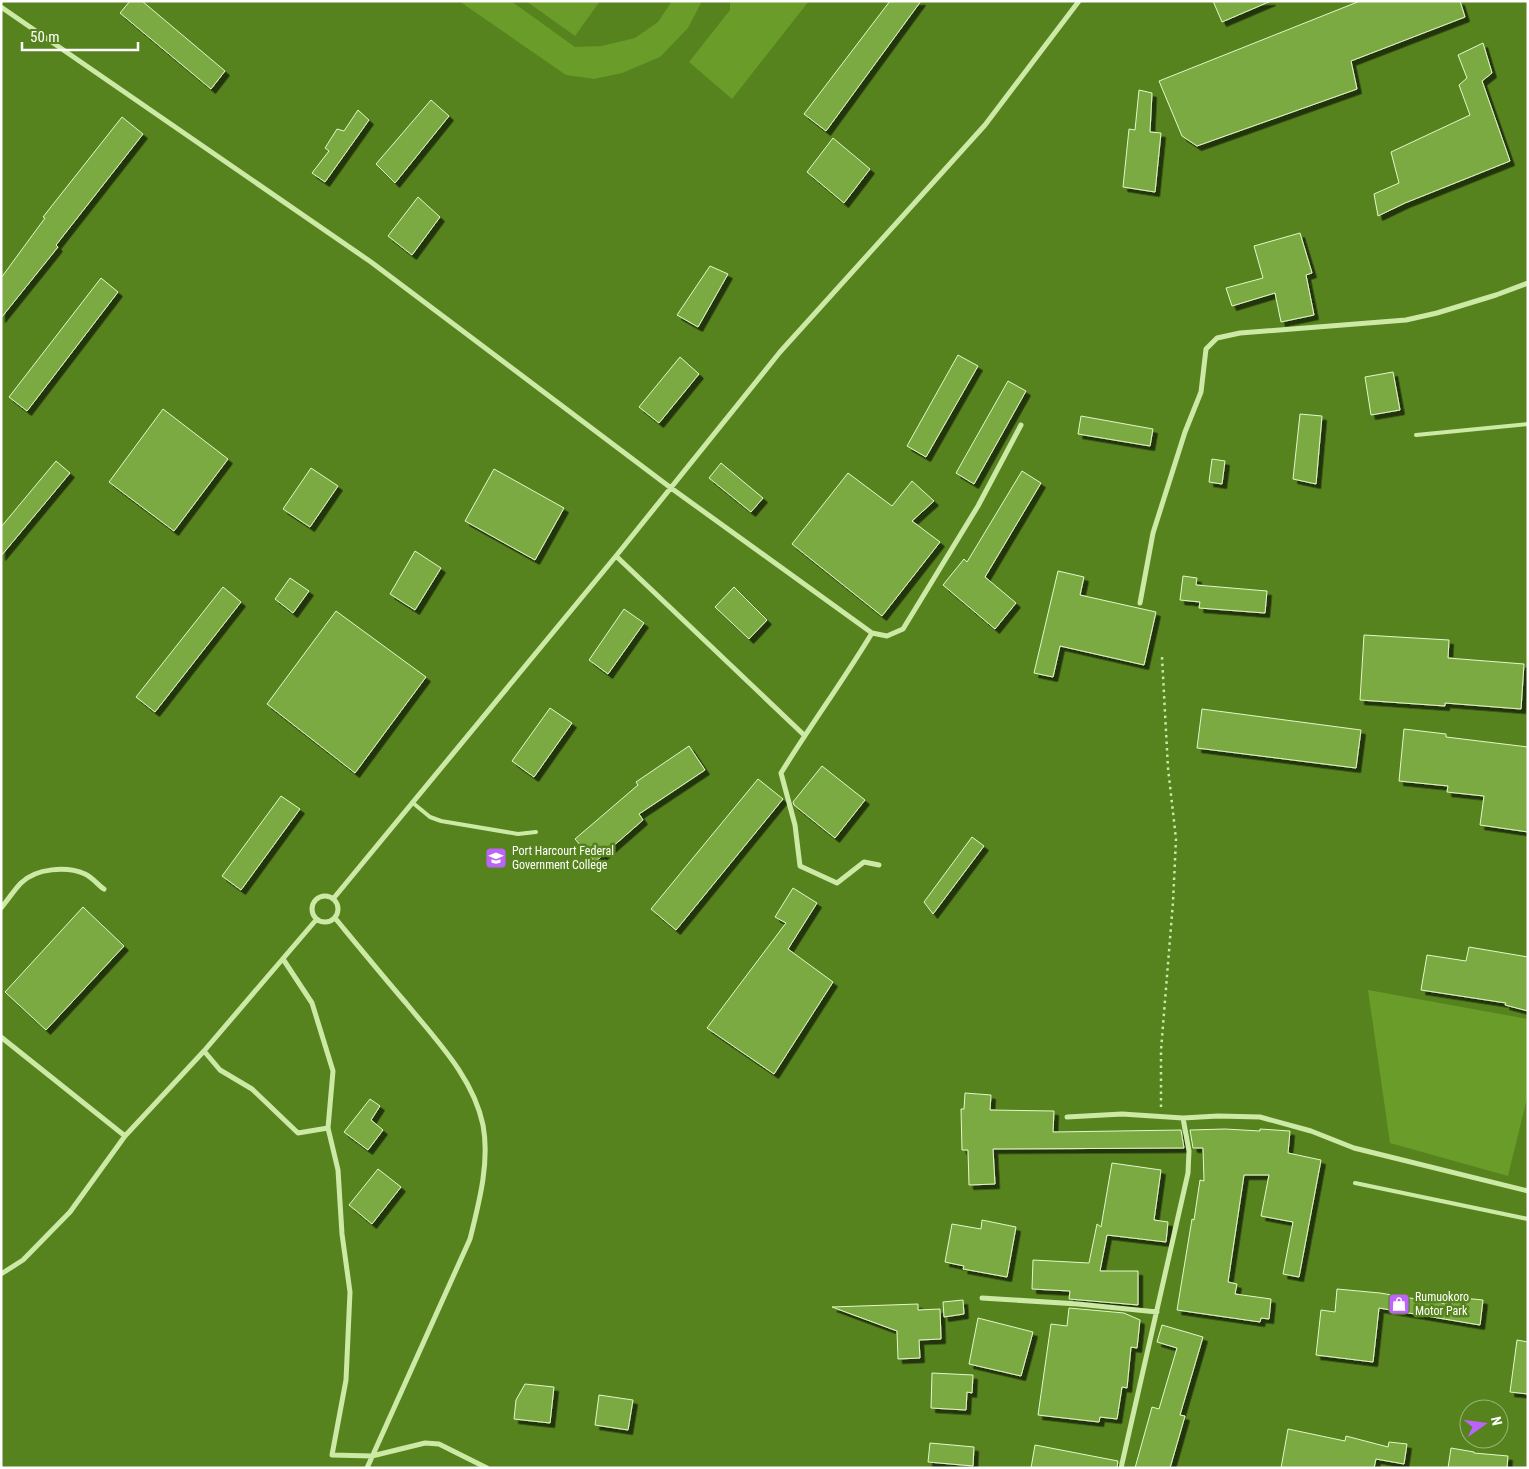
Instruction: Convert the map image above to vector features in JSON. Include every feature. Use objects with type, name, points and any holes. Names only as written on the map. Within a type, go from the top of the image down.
[{"type":"street","points":[[333,899],[616,556],[780,352],[985,125],[1079,1]]},
{"type":"street","points":[[1,7],[371,262],[671,488],[872,633],[887,636],[904,629],[978,506],[1021,425]]},
{"type":"street","points":[[1140,603],[1152,533],[1185,432],[1201,392],[1206,349],[1217,338],[1240,333],[1406,320],[1479,301],[1528,283]]},
{"type":"street","points":[[616,556],[804,735]]},
{"type":"street","points":[[872,633],[781,773],[795,825],[800,866],[837,883],[864,862],[879,865]]},
{"type":"street","points":[[1,908],[22,882],[35,875],[50,871],[70,870],[87,875],[104,889]]},
{"type":"street","points":[[324,896],[333,899],[338,908],[335,918],[326,923],[316,920],[311,910],[314,900],[324,896]]},
{"type":"street","points":[[335,918],[444,1049],[462,1074],[475,1102],[483,1126],[484,1166],[480,1198],[470,1238],[367,1468]]},
{"type":"street","points":[[1,1274],[24,1260],[70,1212],[125,1136],[204,1051],[316,920]]},
{"type":"street","points":[[282,959],[312,1003],[333,1070],[328,1128],[338,1170],[342,1234],[350,1292],[346,1380],[332,1455],[372,1456],[425,1444],[439,1444],[487,1468]]},
{"type":"street","points":[[1,1037],[125,1136]]},
{"type":"street","points":[[204,1051],[220,1070],[252,1089],[298,1133],[328,1128]]},
{"type":"street","points":[[1067,1117],[1122,1114],[1184,1118],[1218,1116],[1260,1117],[1311,1131],[1354,1148],[1528,1191]]},
{"type":"street","points":[[1121,1468],[1188,1174],[1189,1151],[1184,1118]]},
{"type":"street","points":[[982,1298],[1078,1304],[1157,1312]]},
{"type":"lane","points":[[1416,435],[1528,424]]},
{"type":"lane","points":[[413,803],[430,817],[441,821],[518,834],[536,832]]},
{"type":"lane","points":[[1355,1183],[1528,1219]]},
{"type":"path","points":[[1161,1116],[1161,1050],[1176,839],[1168,768],[1162,657]]},
{"type":"green space","points":[[459,1],[511,1],[575,47],[601,46],[635,38],[658,22],[672,1],[702,1],[688,28],[660,57],[622,73],[594,79],[566,75]]},
{"type":"green space","points":[[526,1],[600,1],[575,36]]},
{"type":"green space","points":[[730,1],[809,1],[732,99],[689,62],[730,10]]},
{"type":"green space","points":[[1368,990],[1528,1019],[1528,1094],[1508,1176],[1390,1143]]},
{"type":"building","points":[[130,1],[142,1],[225,71],[211,89],[120,13]]},
{"type":"building","points":[[890,1],[921,1],[826,131],[804,114]]},
{"type":"building","points":[[1213,1],[1271,1],[1222,22]]},
{"type":"building","points":[[1360,1],[1460,1],[1465,17],[1351,61],[1357,89],[1197,146],[1182,136],[1159,81]]},
{"type":"building","points":[[1483,43],[1492,73],[1482,81],[1510,161],[1405,203],[1378,216],[1374,194],[1399,183],[1391,152],[1470,115],[1459,85],[1467,78],[1458,55]]},
{"type":"building","points":[[1139,90],[1152,93],[1150,132],[1161,133],[1155,192],[1123,187],[1129,129],[1135,130]]},
{"type":"building","points":[[431,100],[449,116],[395,183],[376,164]]},
{"type":"building","points":[[358,110],[369,120],[325,182],[312,173],[329,151],[325,148],[337,129],[344,131]]},
{"type":"building","points":[[122,117],[143,134],[56,245],[58,247],[1,318],[1,278],[45,218],[43,217]]},
{"type":"building","points":[[833,138],[870,169],[844,203],[807,172]]},
{"type":"building","points":[[418,197],[440,217],[412,255],[388,236]]},
{"type":"building","points":[[1300,233],[1312,273],[1306,275],[1314,315],[1281,322],[1275,293],[1232,306],[1226,288],[1263,278],[1254,246]]},
{"type":"building","points":[[710,266],[728,274],[698,327],[677,315]]},
{"type":"building","points":[[101,278],[118,292],[27,411],[9,397]]},
{"type":"building","points":[[958,355],[978,366],[926,457],[907,446]]},
{"type":"building","points":[[680,357],[699,374],[659,423],[639,407]]},
{"type":"building","points":[[1393,372],[1400,410],[1371,415],[1365,377]]},
{"type":"building","points":[[1008,381],[1026,391],[974,484],[956,473]]},
{"type":"building","points":[[163,409],[228,459],[174,531],[109,482]]},
{"type":"building","points":[[1300,414],[1322,416],[1316,484],[1293,479]]},
{"type":"building","points":[[1081,416],[1153,429],[1150,446],[1078,434]]},
{"type":"building","points":[[1212,459],[1225,461],[1222,484],[1209,482]]},
{"type":"building","points":[[56,461],[70,473],[1,556],[1,527]]},
{"type":"building","points":[[721,463],[763,498],[751,512],[709,478]]},
{"type":"building","points":[[311,468],[338,486],[310,527],[283,509]]},
{"type":"building","points":[[494,469],[564,508],[535,560],[465,521]]},
{"type":"building","points":[[1022,471],[1041,483],[985,577],[1016,603],[995,629],[943,585],[964,559],[967,562]]},
{"type":"building","points":[[848,473],[892,506],[912,481],[934,501],[912,521],[940,542],[882,616],[792,544]]},
{"type":"building","points":[[415,551],[441,568],[415,610],[390,594]]},
{"type":"building","points":[[1058,571],[1084,577],[1080,595],[1156,612],[1144,665],[1060,646],[1053,677],[1034,673]]},
{"type":"building","points":[[1183,576],[1197,578],[1196,585],[1267,591],[1265,613],[1199,608],[1200,602],[1180,600]]},
{"type":"building","points":[[290,578],[309,591],[293,613],[275,599]]},
{"type":"building","points":[[223,587],[241,602],[155,712],[136,697]]},
{"type":"building","points":[[734,587],[767,620],[749,639],[715,607]]},
{"type":"building","points":[[624,609],[644,623],[608,674],[589,660]]},
{"type":"building","points":[[336,611],[426,677],[355,773],[267,704]]},
{"type":"building","points":[[1364,635],[1449,640],[1448,658],[1524,664],[1521,709],[1445,703],[1445,706],[1360,700]]},
{"type":"building","points":[[550,708],[572,723],[534,777],[512,761]]},
{"type":"building","points":[[1202,709],[1361,730],[1356,768],[1197,748]]},
{"type":"building","points":[[1404,729],[1446,734],[1446,737],[1528,747],[1528,832],[1480,825],[1484,796],[1447,792],[1448,786],[1399,781]]},
{"type":"building","points":[[689,746],[705,770],[639,814],[643,820],[595,862],[575,839],[638,785],[636,782]]},
{"type":"building","points":[[822,766],[865,800],[835,838],[794,805],[793,802]]},
{"type":"building","points":[[758,779],[783,799],[676,930],[651,909]]},
{"type":"building","points":[[281,796],[300,809],[241,890],[222,876]]},
{"type":"building","points":[[972,837],[984,846],[933,914],[924,902]]},
{"type":"building","points":[[793,888],[817,903],[788,949],[833,982],[774,1074],[707,1028],[786,923],[775,917]]},
{"type":"building","points":[[83,907],[124,946],[46,1030],[5,992]]},
{"type":"building","points":[[1469,947],[1528,957],[1528,1011],[1505,1005],[1506,1003],[1421,990],[1427,955],[1466,961]]},
{"type":"building","points":[[965,1093],[991,1095],[990,1110],[1054,1111],[1053,1132],[1181,1130],[1184,1148],[993,1149],[995,1184],[969,1185],[968,1150],[962,1150],[961,1109],[964,1109]]},
{"type":"building","points":[[370,1099],[380,1106],[371,1120],[383,1130],[368,1150],[344,1132]]},
{"type":"building","points":[[1190,1130],[1290,1131],[1288,1153],[1321,1160],[1299,1277],[1283,1274],[1293,1222],[1261,1216],[1269,1175],[1244,1175],[1228,1282],[1237,1284],[1235,1294],[1271,1299],[1269,1319],[1261,1318],[1260,1322],[1177,1310],[1200,1180],[1204,1181],[1203,1148],[1193,1148]]},
{"type":"building","points":[[1112,1163],[1161,1170],[1154,1220],[1168,1222],[1166,1242],[1107,1235],[1100,1271],[1138,1271],[1138,1305],[1069,1299],[1070,1291],[1032,1289],[1033,1260],[1089,1263],[1097,1224],[1101,1227]]},
{"type":"building","points":[[378,1169],[401,1187],[372,1224],[349,1205]]},
{"type":"building","points":[[982,1220],[1016,1227],[1007,1277],[963,1269],[964,1266],[945,1262],[952,1224],[981,1229]]},
{"type":"building","points":[[1337,1289],[1380,1293],[1452,1305],[1453,1297],[1483,1300],[1480,1325],[1379,1308],[1373,1362],[1316,1355],[1321,1310],[1335,1312]]},
{"type":"building","points":[[963,1300],[964,1314],[944,1317],[943,1302]]},
{"type":"building","points":[[918,1304],[918,1310],[940,1309],[941,1339],[919,1340],[920,1358],[898,1359],[897,1331],[832,1307]]},
{"type":"building","points":[[1069,1308],[1124,1313],[1140,1320],[1137,1348],[1131,1347],[1127,1388],[1122,1387],[1117,1419],[1100,1417],[1099,1422],[1038,1415],[1051,1324],[1067,1326]]},
{"type":"building","points":[[978,1318],[1033,1332],[1021,1376],[969,1364]]},
{"type":"building","points":[[1162,1325],[1203,1337],[1180,1415],[1185,1416],[1170,1468],[1135,1468],[1152,1407],[1159,1409],[1177,1348],[1157,1342]]},
{"type":"building","points":[[1517,1340],[1528,1342],[1528,1394],[1510,1392]]},
{"type":"building","points":[[932,1373],[973,1375],[972,1393],[967,1392],[966,1410],[931,1408]]},
{"type":"building","points":[[525,1384],[554,1387],[550,1423],[514,1419],[516,1400]]},
{"type":"building","points":[[599,1395],[633,1400],[628,1430],[595,1425]]},
{"type":"building","points":[[1288,1429],[1345,1441],[1346,1436],[1388,1447],[1389,1442],[1407,1444],[1404,1464],[1376,1459],[1374,1468],[1281,1468]]},
{"type":"building","points":[[930,1443],[974,1447],[973,1466],[928,1462]]},
{"type":"building","points":[[1035,1445],[1118,1461],[1117,1468],[1031,1468]]},
{"type":"building","points":[[1451,1448],[1474,1453],[1508,1456],[1507,1468],[1448,1468]]},
{"type":"place","name":"Port Harcourt Federal Government College","points":[[496,858]]},
{"type":"place","name":"Rumuokoro Motor Park","points":[[1399,1304]]}]
